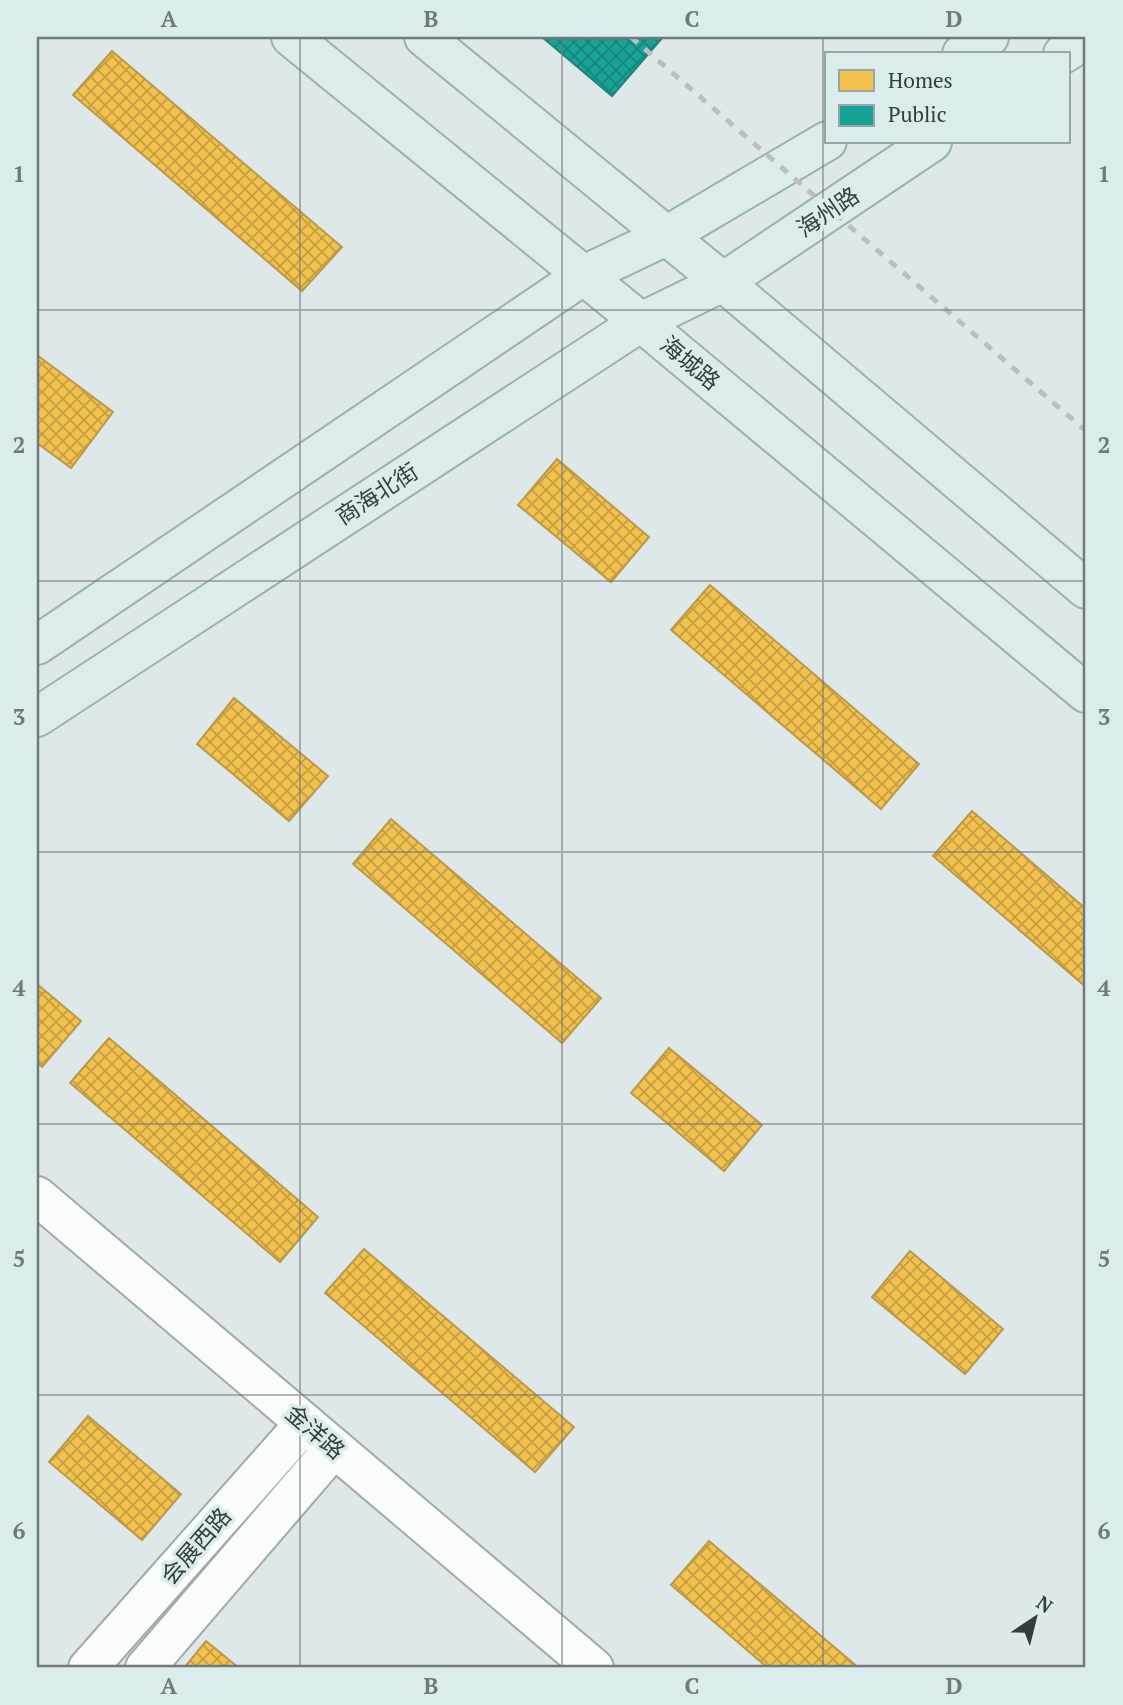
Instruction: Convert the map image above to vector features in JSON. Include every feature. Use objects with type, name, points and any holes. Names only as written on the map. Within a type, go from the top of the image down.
[{"type":"main road","name":"海城路","points":[[291,37],[641,321],[1086,693]]},
{"type":"main road","points":[[424,37],[723,282],[1086,589]]},
{"type":"main road","points":[[965,52],[989,37]]},
{"type":"main road","points":[[1066,52],[1086,39]]},
{"type":"main road","points":[[37,645],[584,275],[666,236],[825,142]]},
{"type":"main road","name":"海州路","points":[[723,282],[929,144]]},
{"type":"main road","name":"商海北街","points":[[37,717],[641,321],[723,282]]},
{"type":"street","name":"金洋路","points":[[37,1196],[594,1668]]},
{"type":"street","name":"会展西路","points":[[88,1668],[305,1423]]},
{"type":"street","name":"会展西路","points":[[145,1668],[334,1448]]},
{"type":"building: Homes","points":[[112,51],[342,247],[302,291],[73,95]]},
{"type":"building: Homes","points":[[37,355],[113,412],[71,468],[37,443]]},
{"type":"building: Homes","points":[[557,459],[649,537],[611,582],[518,505]]},
{"type":"building: Homes","points":[[710,585],[919,764],[881,809],[671,630]]},
{"type":"building: Homes","points":[[234,698],[328,776],[289,821],[197,744]]},
{"type":"building: Homes","points":[[972,811],[1086,909],[1086,987],[933,856]]},
{"type":"building: Homes","points":[[391,819],[601,998],[562,1043],[353,864]]},
{"type":"building: Homes","points":[[37,984],[81,1021],[42,1067],[37,1062]]},
{"type":"building: Homes","points":[[109,1038],[318,1217],[280,1262],[70,1083]]},
{"type":"building: Homes","points":[[669,1048],[762,1125],[724,1171],[631,1093]]},
{"type":"building: Homes","points":[[364,1249],[574,1427],[535,1472],[325,1293]]},
{"type":"building: Homes","points":[[910,1251],[1003,1329],[965,1374],[872,1297]]},
{"type":"building: Homes","points":[[88,1416],[181,1494],[142,1540],[49,1462]]},
{"type":"building: Homes","points":[[709,1541],[859,1668],[768,1668],[671,1585]]},
{"type":"building: Homes","points":[[206,1641],[239,1668],[184,1668]]},
{"type":"building: Public","points":[[542,37],[663,37],[612,96]]},
{"type":"railway","points":[[631,37],[1086,431]]}]
